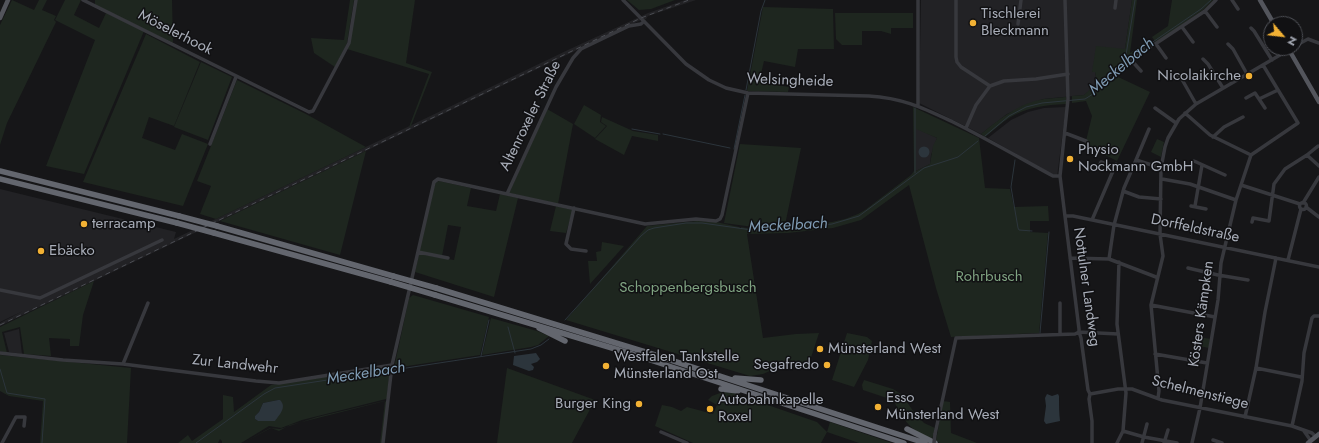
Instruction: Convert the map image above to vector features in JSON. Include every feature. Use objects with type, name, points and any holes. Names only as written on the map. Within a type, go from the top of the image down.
[{"type":"highway","points":[[0,171],[217,226],[715,374],[925,443]]},
{"type":"highway","points":[[0,179],[392,279]]},
{"type":"highway","points":[[435,292],[760,395],[904,443]]},
{"type":"highway","points":[[525,321],[565,341]]},
{"type":"highway","points":[[715,374],[741,379],[761,380]]},
{"type":"highway","points":[[721,390],[732,390],[760,395]]},
{"type":"highway","points":[[907,429],[934,443]]},
{"type":"main road","points":[[0,18],[8,0]]},
{"type":"main road","points":[[1260,0],[1269,16]]},
{"type":"main road","points":[[1293,56],[1319,102]]},
{"type":"main road","points":[[1310,442],[1317,435]]},
{"type":"street","name":"Möselerhook","points":[[83,0],[307,112],[312,110],[349,43],[356,0]]},
{"type":"street","name":"Welsingheide","points":[[623,0],[686,64],[696,72],[718,85],[748,93],[883,97],[902,100],[966,128],[1053,176],[1060,176]]},
{"type":"street","points":[[918,0],[918,106]]},
{"type":"street","points":[[956,0],[956,56],[958,62],[990,86]]},
{"type":"street","points":[[1018,24],[1021,0]]},
{"type":"street","name":"Nottulner Landweg","points":[[1065,0],[1068,103],[1060,176],[1079,332],[1088,390],[1090,394],[1089,399],[1092,421],[1092,443]]},
{"type":"street","points":[[1115,8],[1116,0]]},
{"type":"street","points":[[1141,71],[1132,61],[1145,50],[1205,11],[1216,0]]},
{"type":"street","points":[[1232,0],[1238,7]]},
{"type":"street","points":[[1205,11],[1217,27]]},
{"type":"street","name":"Altenroxeler Straße","points":[[507,194],[556,87],[572,58],[581,49],[629,26],[639,25],[644,22]]},
{"type":"street","points":[[1182,27],[1193,42]]},
{"type":"street","points":[[1251,28],[1272,60]]},
{"type":"street","points":[[1303,42],[1308,39],[1319,43]]},
{"type":"street","points":[[1156,44],[1166,58]]},
{"type":"street","points":[[1228,44],[1233,49],[1247,74]]},
{"type":"street","points":[[1158,398],[1159,391],[1150,305],[1156,277],[1163,256],[1160,234],[1162,168],[1165,147],[1170,133],[1176,123],[1196,104],[1278,56]]},
{"type":"street","points":[[1203,59],[1208,64],[1223,88]]},
{"type":"street","points":[[1185,113],[1213,137],[1251,155],[1298,123],[1263,65]]},
{"type":"street","points":[[966,128],[976,105],[990,86],[1004,81],[1036,79],[1068,74]]},
{"type":"street","points":[[1176,74],[1180,76],[1196,104]]},
{"type":"street","points":[[210,144],[236,77]]},
{"type":"street","points":[[1259,99],[1278,90]]},
{"type":"street","name":"Altenroxeler Straße","points":[[383,443],[392,366],[434,182],[438,179],[645,224],[689,220],[719,220],[722,215],[748,93]]},
{"type":"street","points":[[1246,98],[1255,93],[1265,108]]},
{"type":"street","points":[[1156,108],[1176,123]]},
{"type":"street","points":[[1213,137],[1224,127],[1243,117]]},
{"type":"street","points":[[1109,259],[1114,225],[1123,191],[1149,129]]},
{"type":"street","points":[[1065,133],[1086,141]]},
{"type":"street","points":[[1252,222],[1253,218],[1269,221],[1274,184],[1285,169],[1318,146]]},
{"type":"street","name":"Kösters Kämpken","points":[[1192,443],[1200,408],[1215,317],[1224,247],[1236,200],[1251,155]]},
{"type":"street","points":[[1307,155],[1319,166]]},
{"type":"street","points":[[1136,160],[1162,168]]},
{"type":"street","points":[[1194,161],[1225,175]]},
{"type":"street","points":[[1092,220],[1116,166],[1101,162],[1098,169]]},
{"type":"street","points":[[1202,165],[1193,206],[1206,209]]},
{"type":"street","points":[[1288,260],[1301,209],[1301,203],[1319,177]]},
{"type":"street","points":[[1162,178],[1198,187],[1236,200]]},
{"type":"street","points":[[1241,185],[1306,204],[1306,207],[1319,217]]},
{"type":"street","points":[[1123,191],[1139,197],[1161,199]]},
{"type":"street","points":[[1301,209],[1306,207]]},
{"type":"street","points":[[574,208],[566,244],[571,249],[586,251]]},
{"type":"street","name":"Dorffeldstraße","points":[[1065,216],[1092,220],[1319,267]]},
{"type":"street","points":[[0,290],[40,298],[162,240]]},
{"type":"street","points":[[418,252],[448,258]]},
{"type":"street","points":[[1070,258],[1109,259],[1156,277]]},
{"type":"street","points":[[1245,417],[1256,368],[1276,258]]},
{"type":"street","points":[[1117,443],[1123,431],[1126,388],[1117,324],[1119,262]]},
{"type":"street","points":[[1188,268],[1248,280]]},
{"type":"street","points":[[123,364],[148,302]]},
{"type":"street","points":[[1060,303],[1060,334]]},
{"type":"street","points":[[1150,305],[1215,317]]},
{"type":"street","points":[[1292,426],[1302,381],[1303,361],[1312,318],[1317,316]]},
{"type":"street","points":[[934,443],[956,338],[1075,334],[1079,332],[1118,334]]},
{"type":"street","name":"Zur Landwehr","points":[[0,353],[64,360],[123,364],[279,383],[392,366]]},
{"type":"street","points":[[1155,354],[1207,363]]},
{"type":"street","points":[[1256,368],[1301,377]]},
{"type":"street","name":"Schelmenstiege","points":[[1090,394],[1126,388],[1142,391],[1158,398],[1200,408],[1292,426],[1317,435]]},
{"type":"street","points":[[2,443],[16,417],[25,417],[24,426]]},
{"type":"street","points":[[1142,443],[1147,424]]},
{"type":"street","points":[[1164,442],[1168,430]]},
{"type":"street","points":[[1304,430],[1310,442]]},
{"type":"street","points":[[1123,431],[1164,442],[1177,443]]},
{"type":"street","points":[[661,432],[686,443]]},
{"type":"street","points":[[1213,440],[1222,443]]},
{"type":"shaded area","points":[[685,0],[696,0],[648,16],[646,19],[579,49],[0,326],[0,323],[23,311],[0,322],[0,189],[176,232],[174,239],[570,49],[648,13]]},
{"type":"shaded area","points":[[921,0],[1132,0],[1125,49],[1092,72],[1095,72],[1097,83],[1088,92],[1084,95],[1043,99],[1007,114],[981,134],[919,103]]},
{"type":"shaded area","points":[[1066,107],[1057,177],[988,138],[1011,120],[1028,112],[1044,108]]},
{"type":"shaded area","points":[[916,128],[937,138],[931,155],[930,164],[916,171]]},
{"type":"shaded area","points":[[924,146],[928,148],[930,152],[928,156],[924,158],[920,156],[918,152],[920,148]]},
{"type":"shaded area","points":[[19,329],[22,354],[9,352],[4,333]]},
{"type":"shaded area","points":[[536,353],[540,359],[531,364],[534,367],[533,370],[529,371],[513,365],[514,356]]},
{"type":"shaded area","points":[[1047,394],[1052,396],[1058,394],[1059,396],[1060,421],[1046,424],[1044,421],[1046,406],[1045,398]]},
{"type":"shaded area","points":[[278,400],[282,403],[283,408],[275,421],[258,421],[255,419],[255,416],[259,412],[263,403]]},
{"type":"green space","points":[[12,0],[34,10],[39,0],[47,0],[42,10],[56,16],[54,20],[56,22],[7,123],[0,145],[0,25]]},
{"type":"green space","points":[[65,0],[81,0],[74,15],[99,28],[106,13],[144,31],[84,174],[46,166],[95,40],[55,20]]},
{"type":"green space","points":[[95,0],[172,0],[173,43],[95,5]]},
{"type":"green space","points":[[350,0],[354,0],[347,43],[335,67],[314,53],[311,38],[344,40]]},
{"type":"green space","points":[[357,0],[415,0],[406,63],[432,72],[411,126],[409,127],[429,74],[347,49]]},
{"type":"green space","points":[[627,0],[675,0],[651,9],[639,10]]},
{"type":"green space","points":[[1132,0],[1137,0],[1130,53],[1150,39],[1154,43],[1135,56],[1094,91],[1105,84],[1114,75],[1150,92],[1117,161],[1085,145],[1092,116],[1086,101],[1072,103],[1072,96],[1084,95],[1097,83],[1095,72],[1092,72],[1096,46],[1125,49]]},
{"type":"green space","points":[[1172,0],[1213,0],[1204,9],[1156,43],[1152,37],[1168,26]]},
{"type":"green space","points":[[763,7],[833,9],[834,49],[798,49],[795,67],[764,61],[759,82],[789,87],[788,92],[747,91]]},
{"type":"green space","points":[[835,13],[913,13],[913,28],[891,28],[891,34],[881,31],[862,31],[862,45],[842,45],[836,39]]},
{"type":"green space","points":[[146,34],[200,62],[174,126],[149,117],[142,138],[175,150],[182,134],[208,144],[183,206],[83,182]]},
{"type":"green space","points":[[201,62],[232,77],[208,140],[174,127]]},
{"type":"green space","points":[[237,80],[306,114],[366,147],[216,219],[200,214],[211,186],[197,181]]},
{"type":"green space","points":[[1066,97],[1066,104],[1044,106],[1023,111],[1006,120],[985,137],[981,134],[1010,112],[1026,104],[1044,99]]},
{"type":"green space","points":[[584,105],[601,115],[600,122],[606,126],[595,138],[574,124]]},
{"type":"green space","points":[[913,107],[979,138],[985,188],[1010,189],[1014,207],[1048,206],[1049,221],[1030,221],[1030,232],[1048,233],[1039,333],[951,337],[936,288],[909,185],[861,220],[833,228],[788,233],[747,234],[763,338],[819,333],[807,370],[797,367],[779,367],[763,374],[750,376],[566,320],[647,226],[697,221],[716,222],[739,227],[741,229],[741,227],[753,229],[832,222],[845,219],[865,210],[911,175],[914,171]],"holes":[[[916,129],[937,138],[933,146],[930,164],[916,171]]]},
{"type":"green space","points":[[547,109],[573,124],[558,204],[509,193]]},
{"type":"green space","points":[[602,117],[633,131],[658,135],[658,141],[632,136],[624,155],[595,139],[607,126],[601,122]]},
{"type":"green space","points":[[1157,139],[1164,142],[1161,157],[1151,152]]},
{"type":"green space","points":[[740,144],[801,148],[785,225],[753,227],[724,223]]},
{"type":"green space","points":[[366,151],[340,255],[220,221]]},
{"type":"green space","points":[[439,181],[471,188],[467,206],[496,211],[500,194],[518,198],[494,297],[415,272],[419,254],[454,260],[461,227],[448,225],[442,256],[419,251],[435,183]]},
{"type":"green space","points":[[556,206],[573,210],[566,233],[550,231]]},
{"type":"green space","points":[[602,242],[624,246],[590,284],[588,261],[597,261],[596,252],[601,251]]},
{"type":"green space","points":[[94,281],[83,315],[79,346],[70,346],[70,339],[49,338],[51,356],[24,354],[20,327],[2,332],[7,353],[0,351],[0,327]]},
{"type":"green space","points":[[413,295],[489,317],[480,355],[394,368],[409,298]]},
{"type":"green space","points":[[491,318],[537,331],[549,336],[538,345],[531,347],[482,355]]},
{"type":"green space","points":[[847,333],[867,337],[872,341],[868,360],[854,387],[832,380]]},
{"type":"green space","points":[[1195,336],[1210,339],[1209,348],[1194,345]]},
{"type":"green space","points":[[0,355],[131,368],[127,443],[40,443],[43,401],[9,396],[0,391]]},
{"type":"green space","points":[[390,367],[386,399],[302,420],[281,428],[269,426],[241,443],[222,443],[220,439],[218,443],[178,443],[188,435],[192,441],[223,419],[223,395],[233,397],[234,412],[271,385]],"holes":[[[278,400],[275,421],[258,421],[255,419],[255,416],[259,412],[263,403]]]},
{"type":"green space","points":[[507,368],[595,400],[572,443],[497,443]]},
{"type":"green space","points":[[864,380],[893,389],[901,394],[924,423],[935,428],[932,440],[908,424],[893,400],[863,390],[862,385]]},
{"type":"green space","points":[[723,392],[733,393],[817,422],[827,432],[821,443],[693,443],[655,426],[662,405],[681,411],[687,407],[713,414],[717,405],[708,400],[712,396]]},
{"type":"green space","points":[[384,401],[301,422],[317,417]]},
{"type":"green space","points":[[385,401],[387,402],[382,443],[380,443]]},
{"type":"green space","points":[[943,401],[950,402],[951,433],[977,443],[940,443],[936,441]]},
{"type":"green space","points":[[830,422],[892,443],[859,443],[827,432]]},
{"type":"green space","points":[[287,427],[279,431],[271,428],[280,429]]},
{"type":"waterway","points":[[746,90],[761,11],[765,0]]},
{"type":"waterway","points":[[1125,61],[1135,0]]},
{"type":"waterway","name":"Meckelbach","points":[[985,136],[1009,116],[1026,107],[1042,103],[1085,99],[1093,94],[1125,61],[1201,9],[1211,0]]},
{"type":"waterway","points":[[734,149],[745,95]]},
{"type":"waterway","points":[[915,108],[915,173]]},
{"type":"waterway","points":[[632,129],[660,134]]},
{"type":"waterway","points":[[663,134],[730,148]]},
{"type":"waterway","name":"Meckelbach","points":[[565,320],[648,230],[686,223],[702,223],[759,231],[832,224],[859,216],[924,168],[958,157],[978,141]]},
{"type":"waterway","points":[[1015,160],[1011,187],[1018,228],[1019,230],[1032,231]]},
{"type":"waterway","points":[[1040,333],[1049,232]]},
{"type":"waterway","points":[[481,356],[489,320]]},
{"type":"waterway","points":[[508,327],[515,353]]},
{"type":"waterway","name":"Meckelbach","points":[[196,443],[264,394],[275,388],[531,349],[541,345],[549,339]]},
{"type":"waterway","points":[[0,369],[7,393],[45,399],[42,443]]},
{"type":"railway","points":[[0,325],[641,18],[689,0]]},
{"type":"place","name":"Tischlerei Bleckmann","points":[[973,23]]},
{"type":"place","name":"Nicolaikirche","points":[[1249,76]]},
{"type":"place","name":"Physio Nockmann GmbH","points":[[1070,159]]},
{"type":"place","name":"terracamp","points":[[84,224]]},
{"type":"place","name":"Ebäcko","points":[[41,251]]},
{"type":"place","name":"Münsterland West","points":[[820,349]]},
{"type":"place","name":"Segafredo","points":[[827,365]]},
{"type":"place","name":"Westfalen Tankstelle Münsterland Ost","points":[[606,366]]},
{"type":"place","name":"Burger King","points":[[639,404]]},
{"type":"place","name":"Esso Münsterland West","points":[[878,407]]},
{"type":"place","name":"Autobahnkapelle Roxel","points":[[710,409]]},
{"type":"park label","name":"Rohrbusch","points":[[989,277]]},
{"type":"park label","name":"Schoppenbergsbusch","points":[[688,288]]}]
